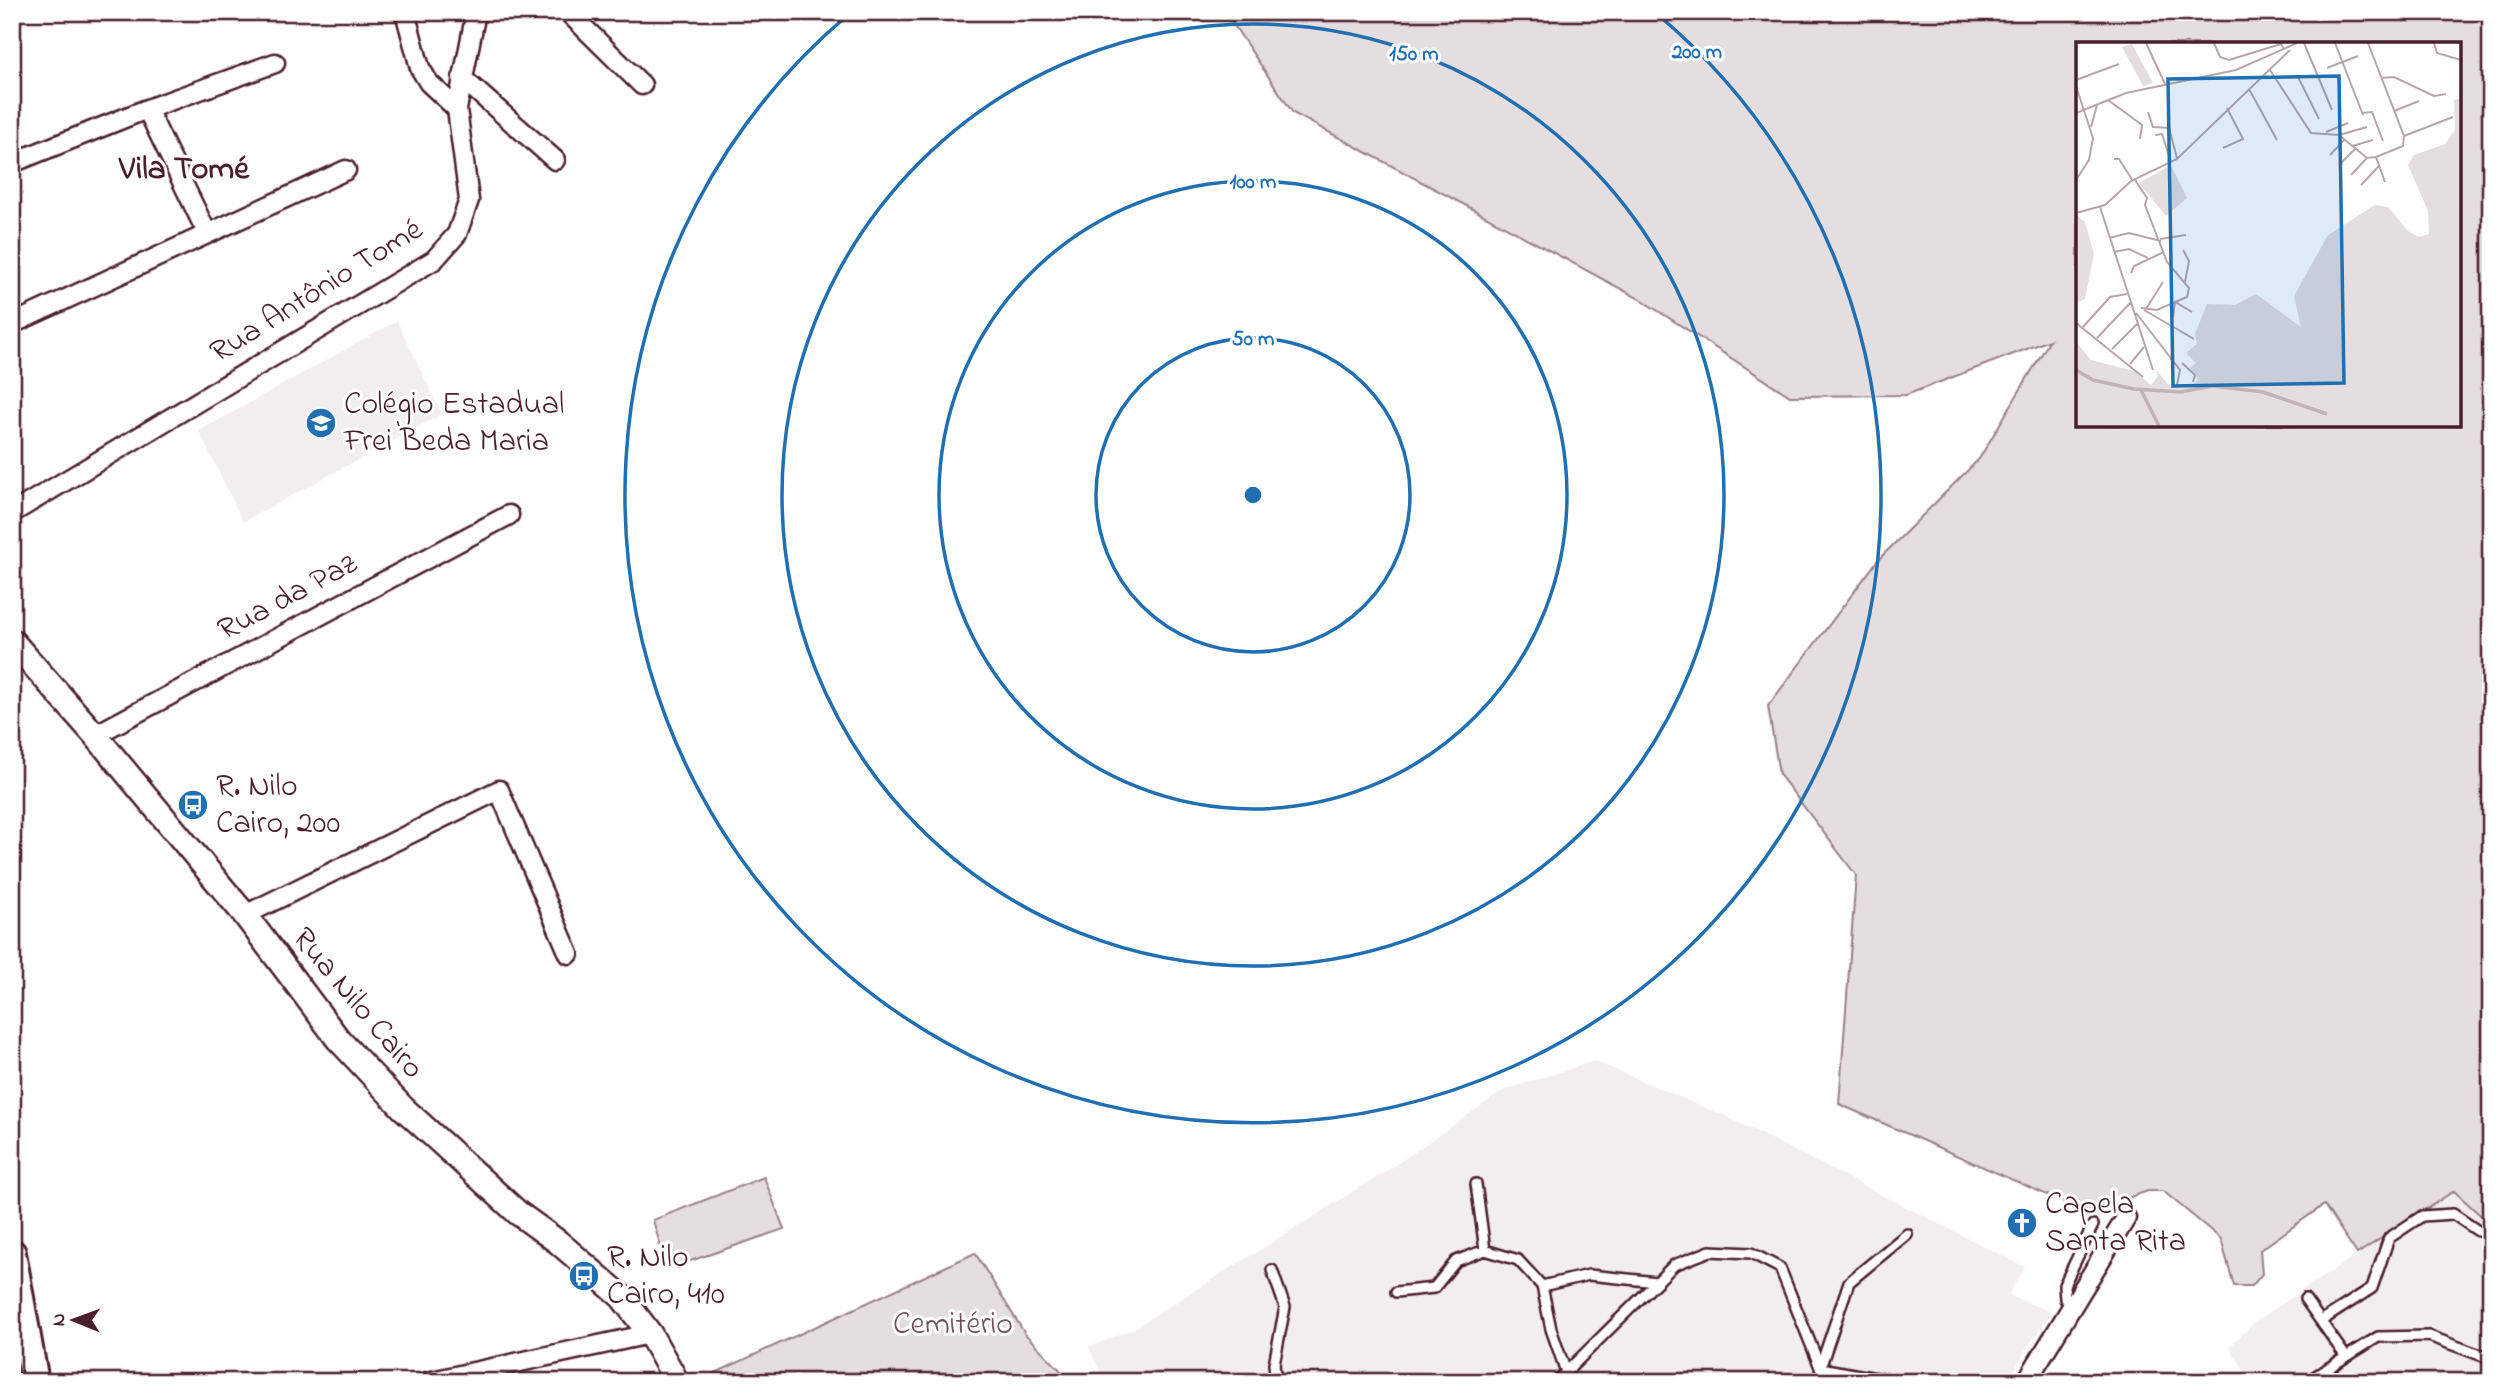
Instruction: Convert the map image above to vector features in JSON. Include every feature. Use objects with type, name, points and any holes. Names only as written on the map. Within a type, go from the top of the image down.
[{"type":"main road","points":[[12,1253],[35,1382]]},
{"type":"street","points":[[405,12],[420,68],[429,83],[457,109]]},
{"type":"street","name":"Rua Antônio Tomé","points":[[12,513],[434,260],[457,234],[469,200],[457,109],[476,12]]},
{"type":"street","points":[[568,12],[642,85]]},
{"type":"street","points":[[12,163],[148,109],[275,63]]},
{"type":"street","points":[[462,78],[555,160]]},
{"type":"street","points":[[148,109],[206,233]]},
{"type":"street","points":[[12,324],[346,170]]},
{"type":"street","name":"Rua da Paz","points":[[96,735],[509,515]]},
{"type":"street","name":"Rua Nilo Cairo","points":[[12,641],[96,735],[245,915],[338,1039],[402,1108],[518,1213],[558,1242],[622,1297],[650,1334],[677,1382]]},
{"type":"street","points":[[245,915],[499,790],[569,954]]},
{"type":"street","points":[[2026,1382],[2126,1218]]},
{"type":"street","points":[[427,1382],[650,1334]]},
{"type":"lane","points":[[1476,1184],[1485,1250]]},
{"type":"lane","points":[[2321,1321],[2372,1287],[2389,1238],[2422,1216],[2453,1214],[2478,1231]]},
{"type":"lane","points":[[2075,1304],[2065,1299],[2064,1285],[2093,1225]]},
{"type":"lane","points":[[1821,1368],[1849,1282],[1907,1234]]},
{"type":"lane","points":[[1396,1292],[1434,1288],[1456,1261],[1485,1250],[1518,1260],[1542,1286],[1566,1372]]},
{"type":"lane","points":[[1556,1382],[1674,1265],[1710,1251],[1751,1253],[1780,1268],[1826,1382]]},
{"type":"lane","points":[[1272,1270],[1285,1307],[1274,1364],[1276,1382]]},
{"type":"lane","points":[[1542,1286],[1589,1275],[1657,1282]]},
{"type":"lane","points":[[2305,1299],[2346,1357]]},
{"type":"lane","points":[[2306,1382],[2378,1337],[2429,1336],[2491,1359]]},
{"type":"lane","points":[[1821,1368],[1899,1382]]},
{"type":"shaded area","name":"Colégio Estadual Frei Beda Maria","points":[[397,321],[442,414],[243,522],[199,431]]},
{"type":"shaded area","points":[[1594,1061],[1725,1116],[2025,1267],[2008,1295],[2052,1312],[2027,1347],[2008,1382],[1105,1382],[1089,1347],[1133,1329],[1385,1172],[1504,1090]]},
{"type":"shaded area","points":[[2454,1191],[2490,1225],[2491,1382],[2252,1382],[2229,1347],[2256,1321]]},
{"type":"green space","points":[[1225,12],[2491,12],[2491,1229],[2490,1224],[2454,1191],[2357,1254],[2324,1205],[2260,1250],[2262,1274],[2252,1286],[2234,1286],[2221,1239],[2163,1191],[2148,1191],[2086,1212],[1839,1104],[1856,875],[1779,774],[1768,706],[1878,560],[1979,459],[2050,340],[1906,395],[1790,396],[1638,298],[1293,113]]},
{"type":"green space","points":[[764,1177],[784,1229],[667,1269],[653,1220]]},
{"type":"green space","name":"Cemitério","points":[[975,1253],[1025,1334],[1072,1382],[700,1380]]},
{"type":"place","name":"Colégio Estadual Frei Beda Maria","points":[[321,423]]},
{"type":"place","name":"R. Nilo Cairo, 200","points":[[193,805]]},
{"type":"place","name":"Capela Santa Rita","points":[[2022,1223]]},
{"type":"place","name":"R. Nilo Cairo, 410","points":[[584,1276]]},
{"type":"district","name":"Vila Tomé","points":[[184,170]]}]
